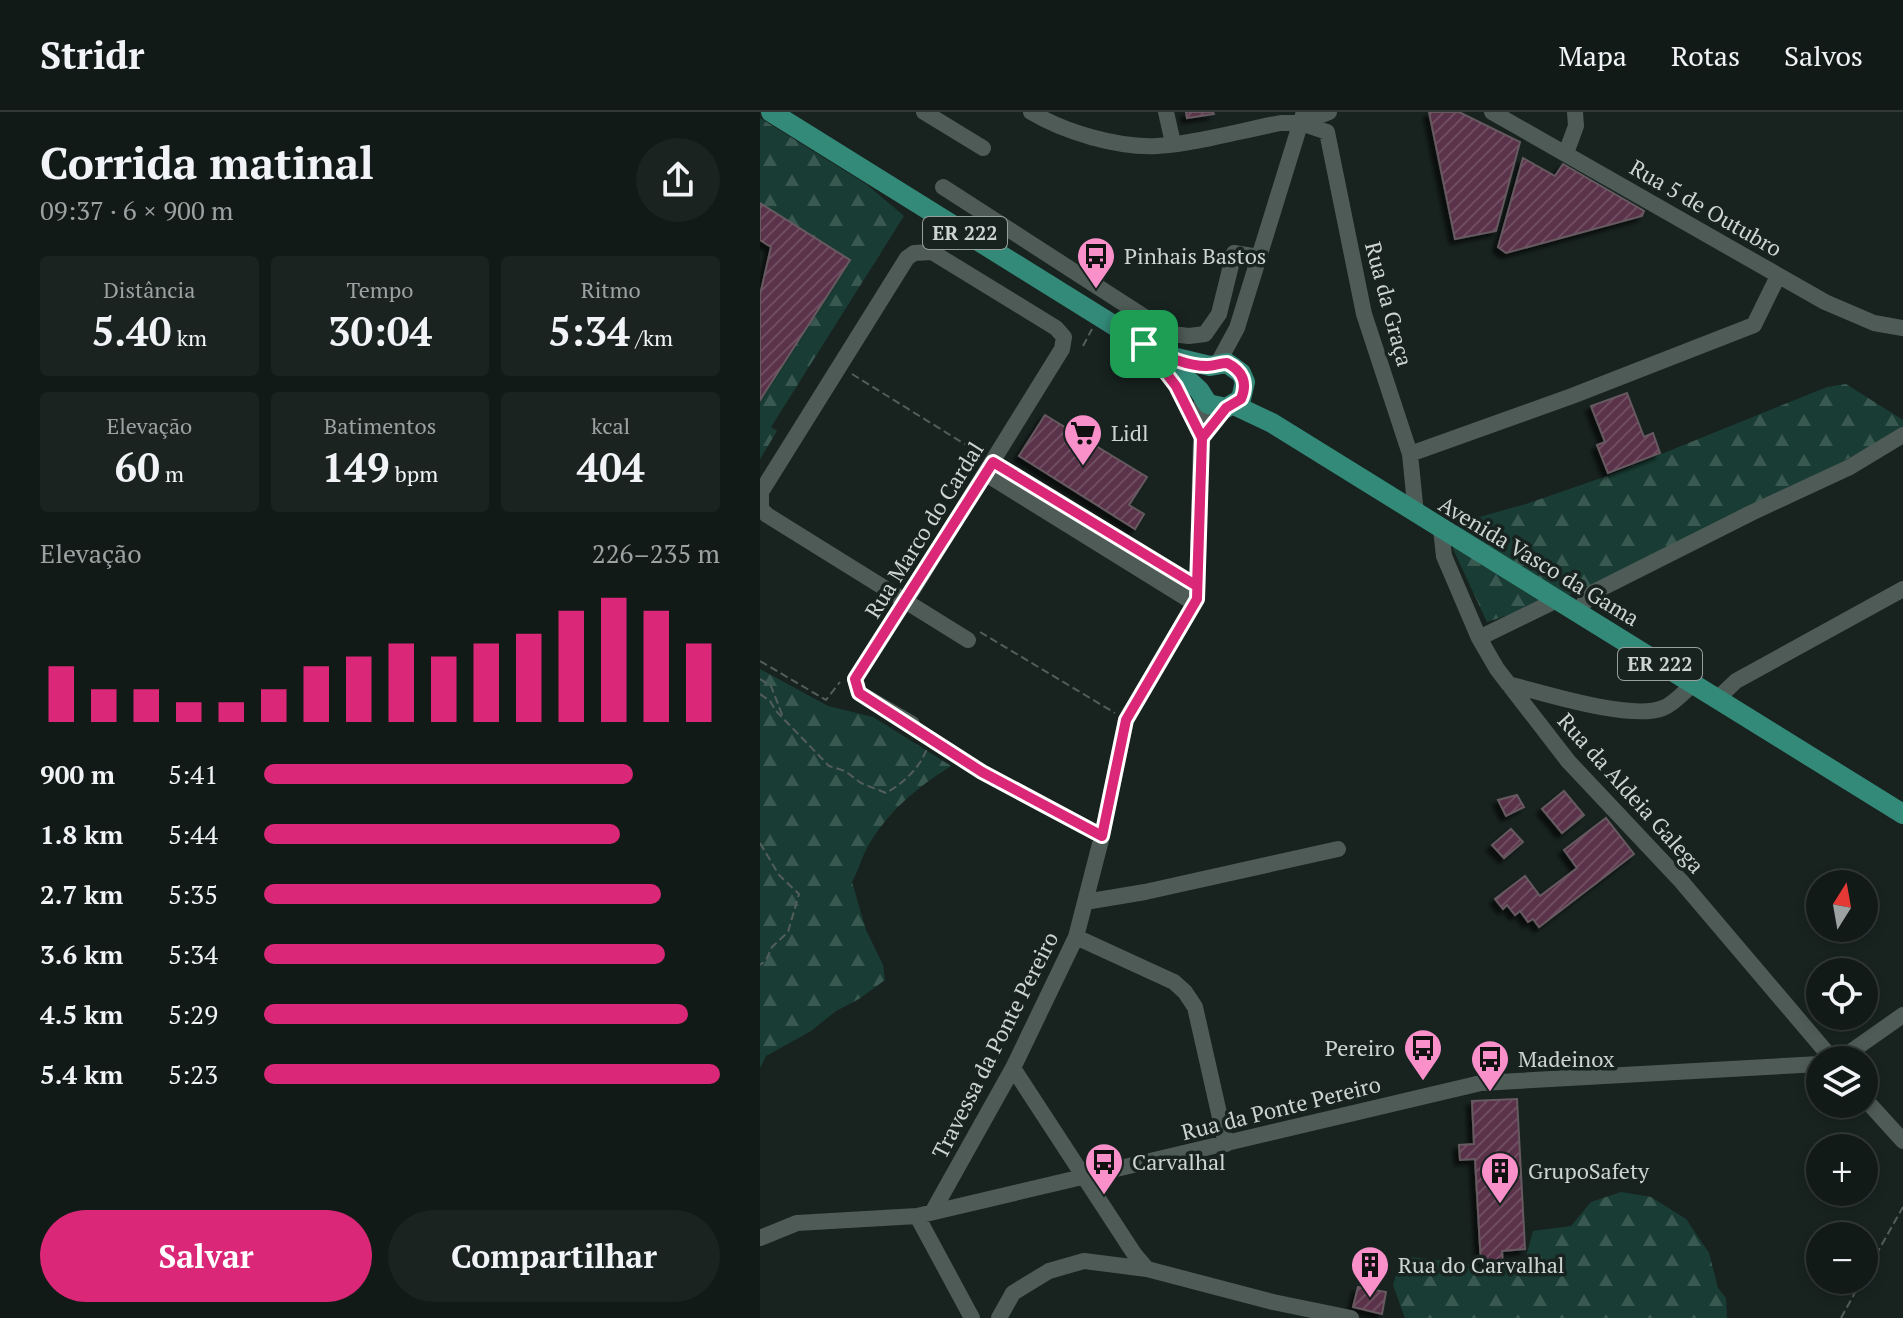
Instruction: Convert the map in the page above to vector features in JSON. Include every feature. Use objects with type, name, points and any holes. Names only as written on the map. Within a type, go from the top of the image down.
[{"type":"main road","name":"Avenida Vasco da Gama","points":[[771,112],[1152,349],[1188,363],[1221,365],[1241,373],[1235,401]]},
{"type":"main road","name":"Avenida Vasco da Gama","points":[[1152,349],[1217,408],[1235,401]]},
{"type":"main road","points":[[1201,394],[1203,372],[1221,365]]},
{"type":"main road","name":"Avenida Vasco da Gama","points":[[1235,401],[1903,814]]},
{"type":"street","points":[[924,112],[983,148]]},
{"type":"street","points":[[1031,112],[1046,121],[1099,140],[1156,146],[1329,112]]},
{"type":"street","points":[[1166,112],[1173,143]]},
{"type":"street","name":"Rua 5 de Outubro","points":[[1492,112],[1825,302],[1874,323],[1903,328]]},
{"type":"street","points":[[1566,153],[1576,126],[1575,112]]},
{"type":"street","points":[[1221,365],[1237,328],[1302,117]]},
{"type":"street","name":"Rua da Graça","points":[[1302,117],[1327,132],[1364,314],[1410,454],[1416,514]]},
{"type":"street","points":[[943,187],[1171,334],[1205,334],[1219,314],[1234,253],[1259,257]]},
{"type":"street","name":"Rua Marco do Cardal","points":[[840,366],[907,258],[923,251],[932,252],[1056,328],[1064,337],[1062,349],[990,468],[855,679]]},
{"type":"street","points":[[1410,454],[1572,396],[1754,325],[1778,276]]},
{"type":"street","points":[[1152,349],[1176,386],[1202,438],[1235,401]]},
{"type":"street","points":[[840,366],[761,492],[761,509],[905,601],[974,636]]},
{"type":"street","name":"Travessa da Ponte Pereiro","points":[[925,1213],[1013,1068],[1076,937],[1102,836],[1126,720],[1196,595],[1201,394]]},
{"type":"street","points":[[1577,612],[1592,593],[1850,467],[1903,435]]},
{"type":"street","points":[[990,468],[1196,595]]},
{"type":"street","name":"Rua da Aldeia Galega","points":[[1441,529],[1444,556],[1479,638],[1508,684],[1568,761],[1681,881],[1824,1046]]},
{"type":"street","points":[[1717,699],[1736,681],[1903,589]]},
{"type":"street","points":[[1479,638],[1557,600]]},
{"type":"street","points":[[855,679],[859,693],[912,724]]},
{"type":"street","points":[[1508,684],[1571,700],[1639,712],[1665,708],[1693,684]]},
{"type":"street","points":[[982,772],[1102,836]]},
{"type":"street","points":[[1085,902],[1145,892],[1338,849]]},
{"type":"street","points":[[1076,937],[1174,982],[1185,992],[1195,1007],[1226,1144]]},
{"type":"street","points":[[1857,1046],[1903,1015]]},
{"type":"street","name":"Rua da Ponte Pereiro","points":[[760,1238],[797,1223],[925,1213],[1481,1083],[1806,1065]]},
{"type":"street","points":[[1013,1068],[1147,1269]]},
{"type":"street","points":[[1878,1113],[1903,1141]]},
{"type":"street","points":[[925,1213],[972,1318]]},
{"type":"street","points":[[999,1318],[1013,1293],[1049,1271],[1084,1261],[1147,1269],[1259,1299],[1351,1318]]},
{"type":"path","points":[[840,366],[990,468]]},
{"type":"path","points":[[974,636],[1126,720]]},
{"type":"path","points":[[760,661],[826,700],[842,678],[855,679]]},
{"type":"path","points":[[760,679],[771,686],[783,718]]},
{"type":"path","points":[[760,694],[829,766],[886,793],[919,766],[930,737]]},
{"type":"path","points":[[912,724],[982,772]]},
{"type":"path","points":[[760,843],[779,875],[799,894],[788,932],[772,947],[760,965]]},
{"type":"path","points":[[1878,1251],[1903,1207]]},
{"type":"path","points":[[1841,1318],[1854,1294]]},
{"type":"green space","points":[[760,118],[866,184],[904,216],[771,427],[777,431],[760,459],[760,400],[850,260],[760,203]]},
{"type":"green space","points":[[1846,384],[1903,420],[1903,430],[1575,593],[1487,622],[1453,549],[1458,523],[1607,476],[1827,387]]},
{"type":"green space","points":[[760,669],[828,706],[873,717],[951,766],[913,793],[891,815],[872,840],[852,882],[866,930],[883,965],[885,980],[811,1031],[766,1056],[760,1068]]},
{"type":"green space","points":[[1621,1192],[1651,1197],[1686,1219],[1709,1253],[1718,1288],[1726,1298],[1727,1318],[1405,1318],[1393,1285],[1402,1256],[1481,1265],[1524,1264],[1533,1231],[1571,1226],[1591,1202]]},
{"type":"building","points":[[1186,112],[1213,112],[1214,114],[1187,118]]},
{"type":"building","points":[[1429,112],[1459,112],[1520,142],[1496,231],[1455,239]]},
{"type":"building","points":[[1523,158],[1555,176],[1563,164],[1644,211],[1642,216],[1506,253],[1498,247]]},
{"type":"building","points":[[760,203],[850,260],[760,400],[760,295],[771,247],[760,240]]},
{"type":"building","points":[[1627,393],[1644,437],[1653,433],[1660,453],[1608,473],[1597,445],[1605,442],[1591,406]]},
{"type":"building","name":"Lidl","points":[[1045,415],[1147,477],[1129,505],[1144,514],[1135,529],[1019,456]]},
{"type":"building","points":[[1564,791],[1584,815],[1562,833],[1542,809]]},
{"type":"building","points":[[1517,795],[1524,807],[1506,816],[1498,800]]},
{"type":"building","points":[[1606,818],[1634,854],[1539,927],[1533,919],[1528,922],[1520,911],[1515,915],[1507,905],[1503,909],[1495,899],[1525,876],[1540,896],[1577,868],[1564,850]]},
{"type":"building","points":[[1511,829],[1523,842],[1504,858],[1492,845]]},
{"type":"building","name":"GrupoSafety","points":[[1517,1099],[1525,1249],[1502,1251],[1503,1263],[1481,1264],[1475,1159],[1460,1160],[1459,1145],[1474,1144],[1472,1101]]},
{"type":"building","name":"Rua do Carvalhal","points":[[1358,1287],[1386,1292],[1382,1314],[1353,1307]]},
{"type":"place","name":"Pinhais Bastos","points":[[1096,290]]},
{"type":"place","name":"Lidl","points":[[1083,467]]},
{"type":"place","name":"Pereiro","points":[[1423,1082]]},
{"type":"place","name":"Madeinox","points":[[1490,1093]]},
{"type":"place","name":"Carvalhal","points":[[1104,1196]]},
{"type":"place","name":"GrupoSafety","points":[[1500,1205]]},
{"type":"place","name":"Rua do Carvalhal","points":[[1370,1299]]},
{"type":"route","points":[[1144,344],[1160,354],[1188,363],[1210,366],[1227,363],[1241,373],[1245,382],[1241,399],[1226,408],[1202,438],[1197,586],[993,462],[855,679],[859,693],[912,724],[982,772],[1102,836],[1126,720],[1197,599],[1202,438],[1176,386],[1144,344]]}]
